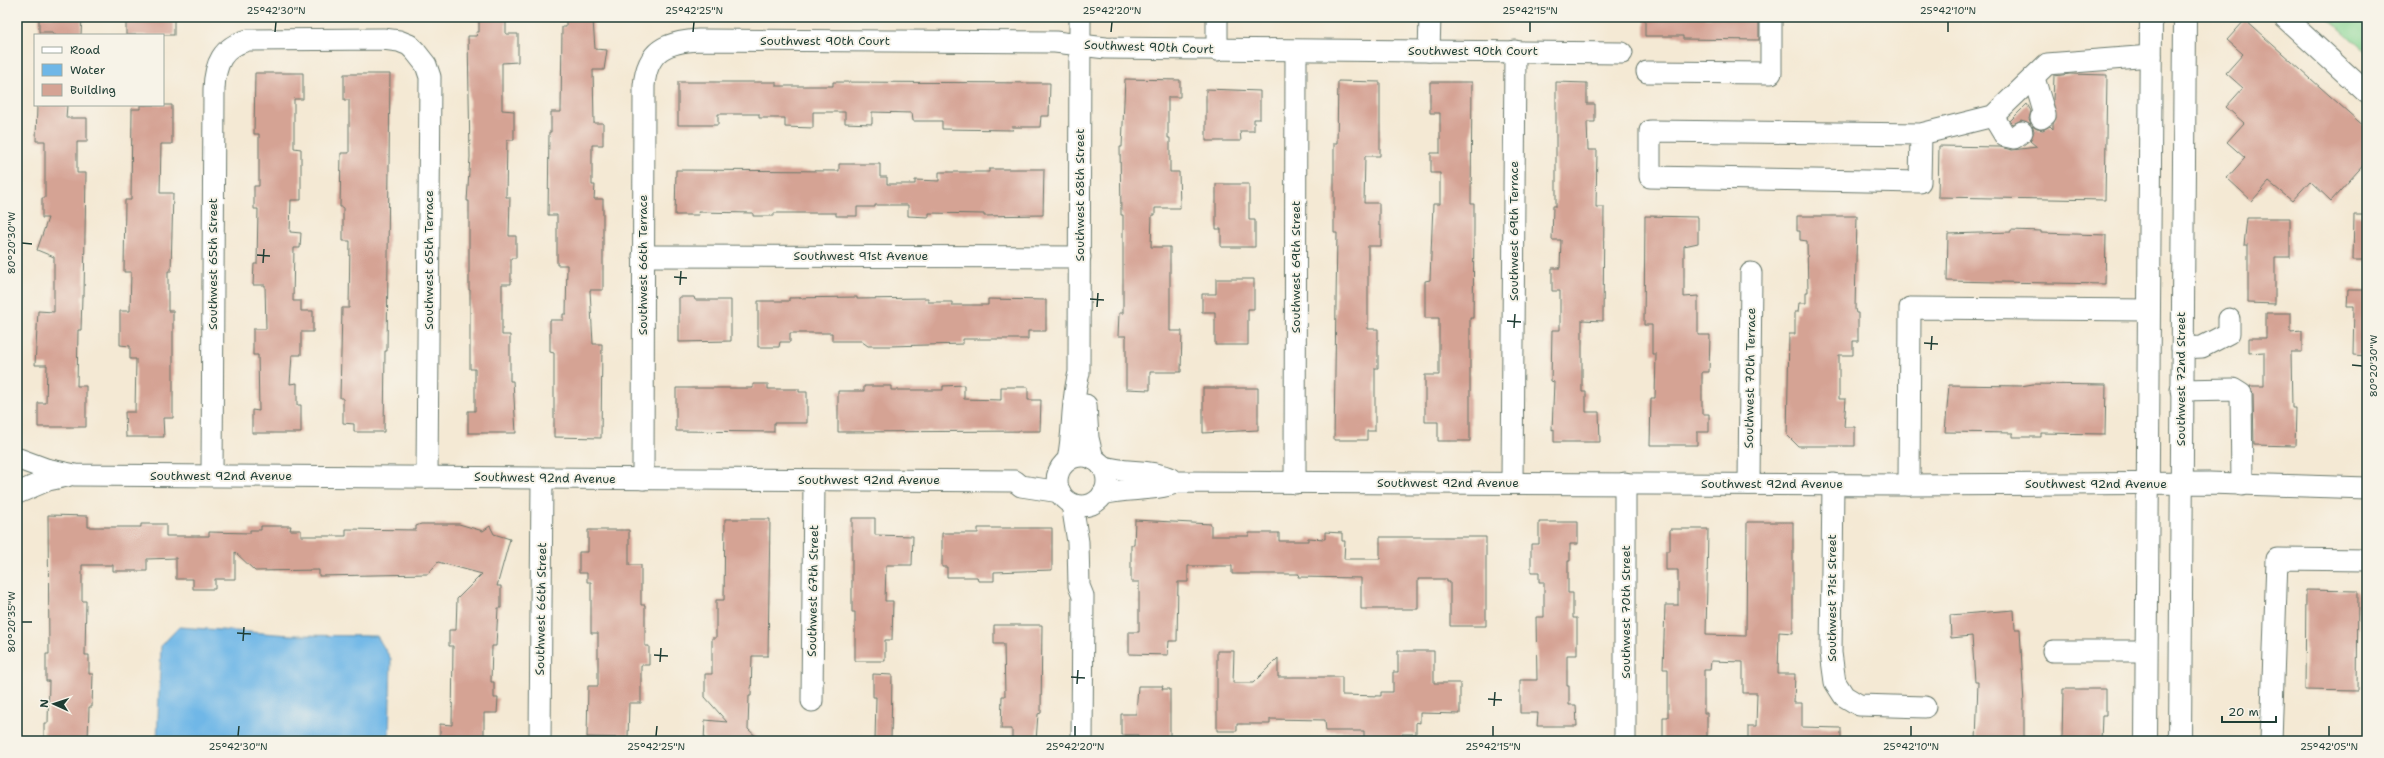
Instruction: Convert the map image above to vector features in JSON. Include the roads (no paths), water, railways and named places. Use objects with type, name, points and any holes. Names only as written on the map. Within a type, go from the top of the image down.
[{"type":"main road","points":[[2146,741],[2151,17]]},
{"type":"main road","name":"Southwest 72nd Street","points":[[2180,741],[2181,390],[2185,17]]},
{"type":"main road","points":[[2150,56],[2185,56]]},
{"type":"street","name":"Southwest 68th Street","points":[[1064,465],[1073,429],[1075,389],[1079,373],[1080,17]]},
{"type":"street","points":[[1217,17],[1217,50]]},
{"type":"street","points":[[1430,17],[1430,50]]},
{"type":"street","points":[[1647,72],[1771,73],[1770,17]]},
{"type":"street","points":[[2284,17],[2367,94]]},
{"type":"street","name":"Southwest 65th Street","points":[[212,476],[214,89],[216,68],[222,54],[240,42],[257,40],[383,39],[404,42],[412,48]]},
{"type":"street","name":"Southwest 90th Court","points":[[655,54],[663,48],[676,42],[699,40],[1080,44],[1106,48],[1217,50],[1430,50],[1622,53]]},
{"type":"street","name":"Southwest 65th Terrace","points":[[412,48],[426,65],[431,89],[427,477]]},
{"type":"street","name":"Southwest 69th Street","points":[[1295,483],[1296,51]]},
{"type":"street","name":"Southwest 69th Terrace","points":[[1512,483],[1515,51]]},
{"type":"street","name":"Southwest 66th Terrace","points":[[643,479],[644,86],[646,71],[655,54]]},
{"type":"street","points":[[1921,134],[1920,182],[1650,177],[1650,131],[1921,134],[1993,116],[2047,64],[2150,56]]},
{"type":"street","points":[[2034,78],[2045,115],[2041,118]]},
{"type":"street","points":[[1993,116],[2004,136],[2014,138],[2022,132]]},
{"type":"street","name":"Southwest 91st Avenue","points":[[643,256],[1080,257]]},
{"type":"street","name":"Southwest 70th Terrace","points":[[1749,484],[1751,272]]},
{"type":"street","points":[[1909,485],[1910,308],[2149,310]]},
{"type":"street","points":[[2182,348],[2202,347],[2229,333],[2230,319]]},
{"type":"street","name":"Southwest 68th Street","points":[[1079,373],[1085,388],[1088,438],[1097,463]]},
{"type":"street","points":[[2181,390],[2233,389],[2241,394],[2242,485]]},
{"type":"street","points":[[1082,741],[1083,596],[1079,586],[1078,542],[1066,498],[1058,485],[1064,465],[1082,456],[1097,463],[1106,480],[1098,498],[1088,586],[1083,596]]},
{"type":"street","points":[[18,458],[25,476],[18,494]]},
{"type":"street","name":"Southwest 92nd Avenue","points":[[18,458],[40,468],[75,475],[643,479],[1015,481],[1021,477],[1064,465]]},
{"type":"street","name":"Southwest 92nd Avenue","points":[[1097,463],[1121,472],[1163,475],[1177,482]]},
{"type":"street","name":"Southwest 92nd Avenue","points":[[18,494],[48,480],[75,475]]},
{"type":"street","name":"Southwest 66th Street","points":[[540,741],[542,478]]},
{"type":"street","name":"Southwest 67th Street","points":[[812,701],[814,480]]},
{"type":"street","name":"Southwest 92nd Avenue","points":[[1015,481],[1021,486],[1066,498]]},
{"type":"street","name":"Southwest 92nd Avenue","points":[[1098,498],[1127,489],[1164,488],[1177,482],[1909,485],[2181,484],[2367,488]]},
{"type":"street","name":"Southwest 70th Street","points":[[1625,483],[1625,741]]},
{"type":"street","name":"Southwest 71st Street","points":[[1833,484],[1831,653],[1835,682],[1844,696],[1859,705],[1925,707]]},
{"type":"street","points":[[1066,498],[1087,505],[1098,498]]},
{"type":"street","points":[[2271,741],[2277,559],[2367,560]]},
{"type":"street","points":[[2053,651],[2146,651]]},
{"type":"water","points":[[179,627],[290,635],[377,636],[391,659],[389,741],[157,741],[161,646]]}]
